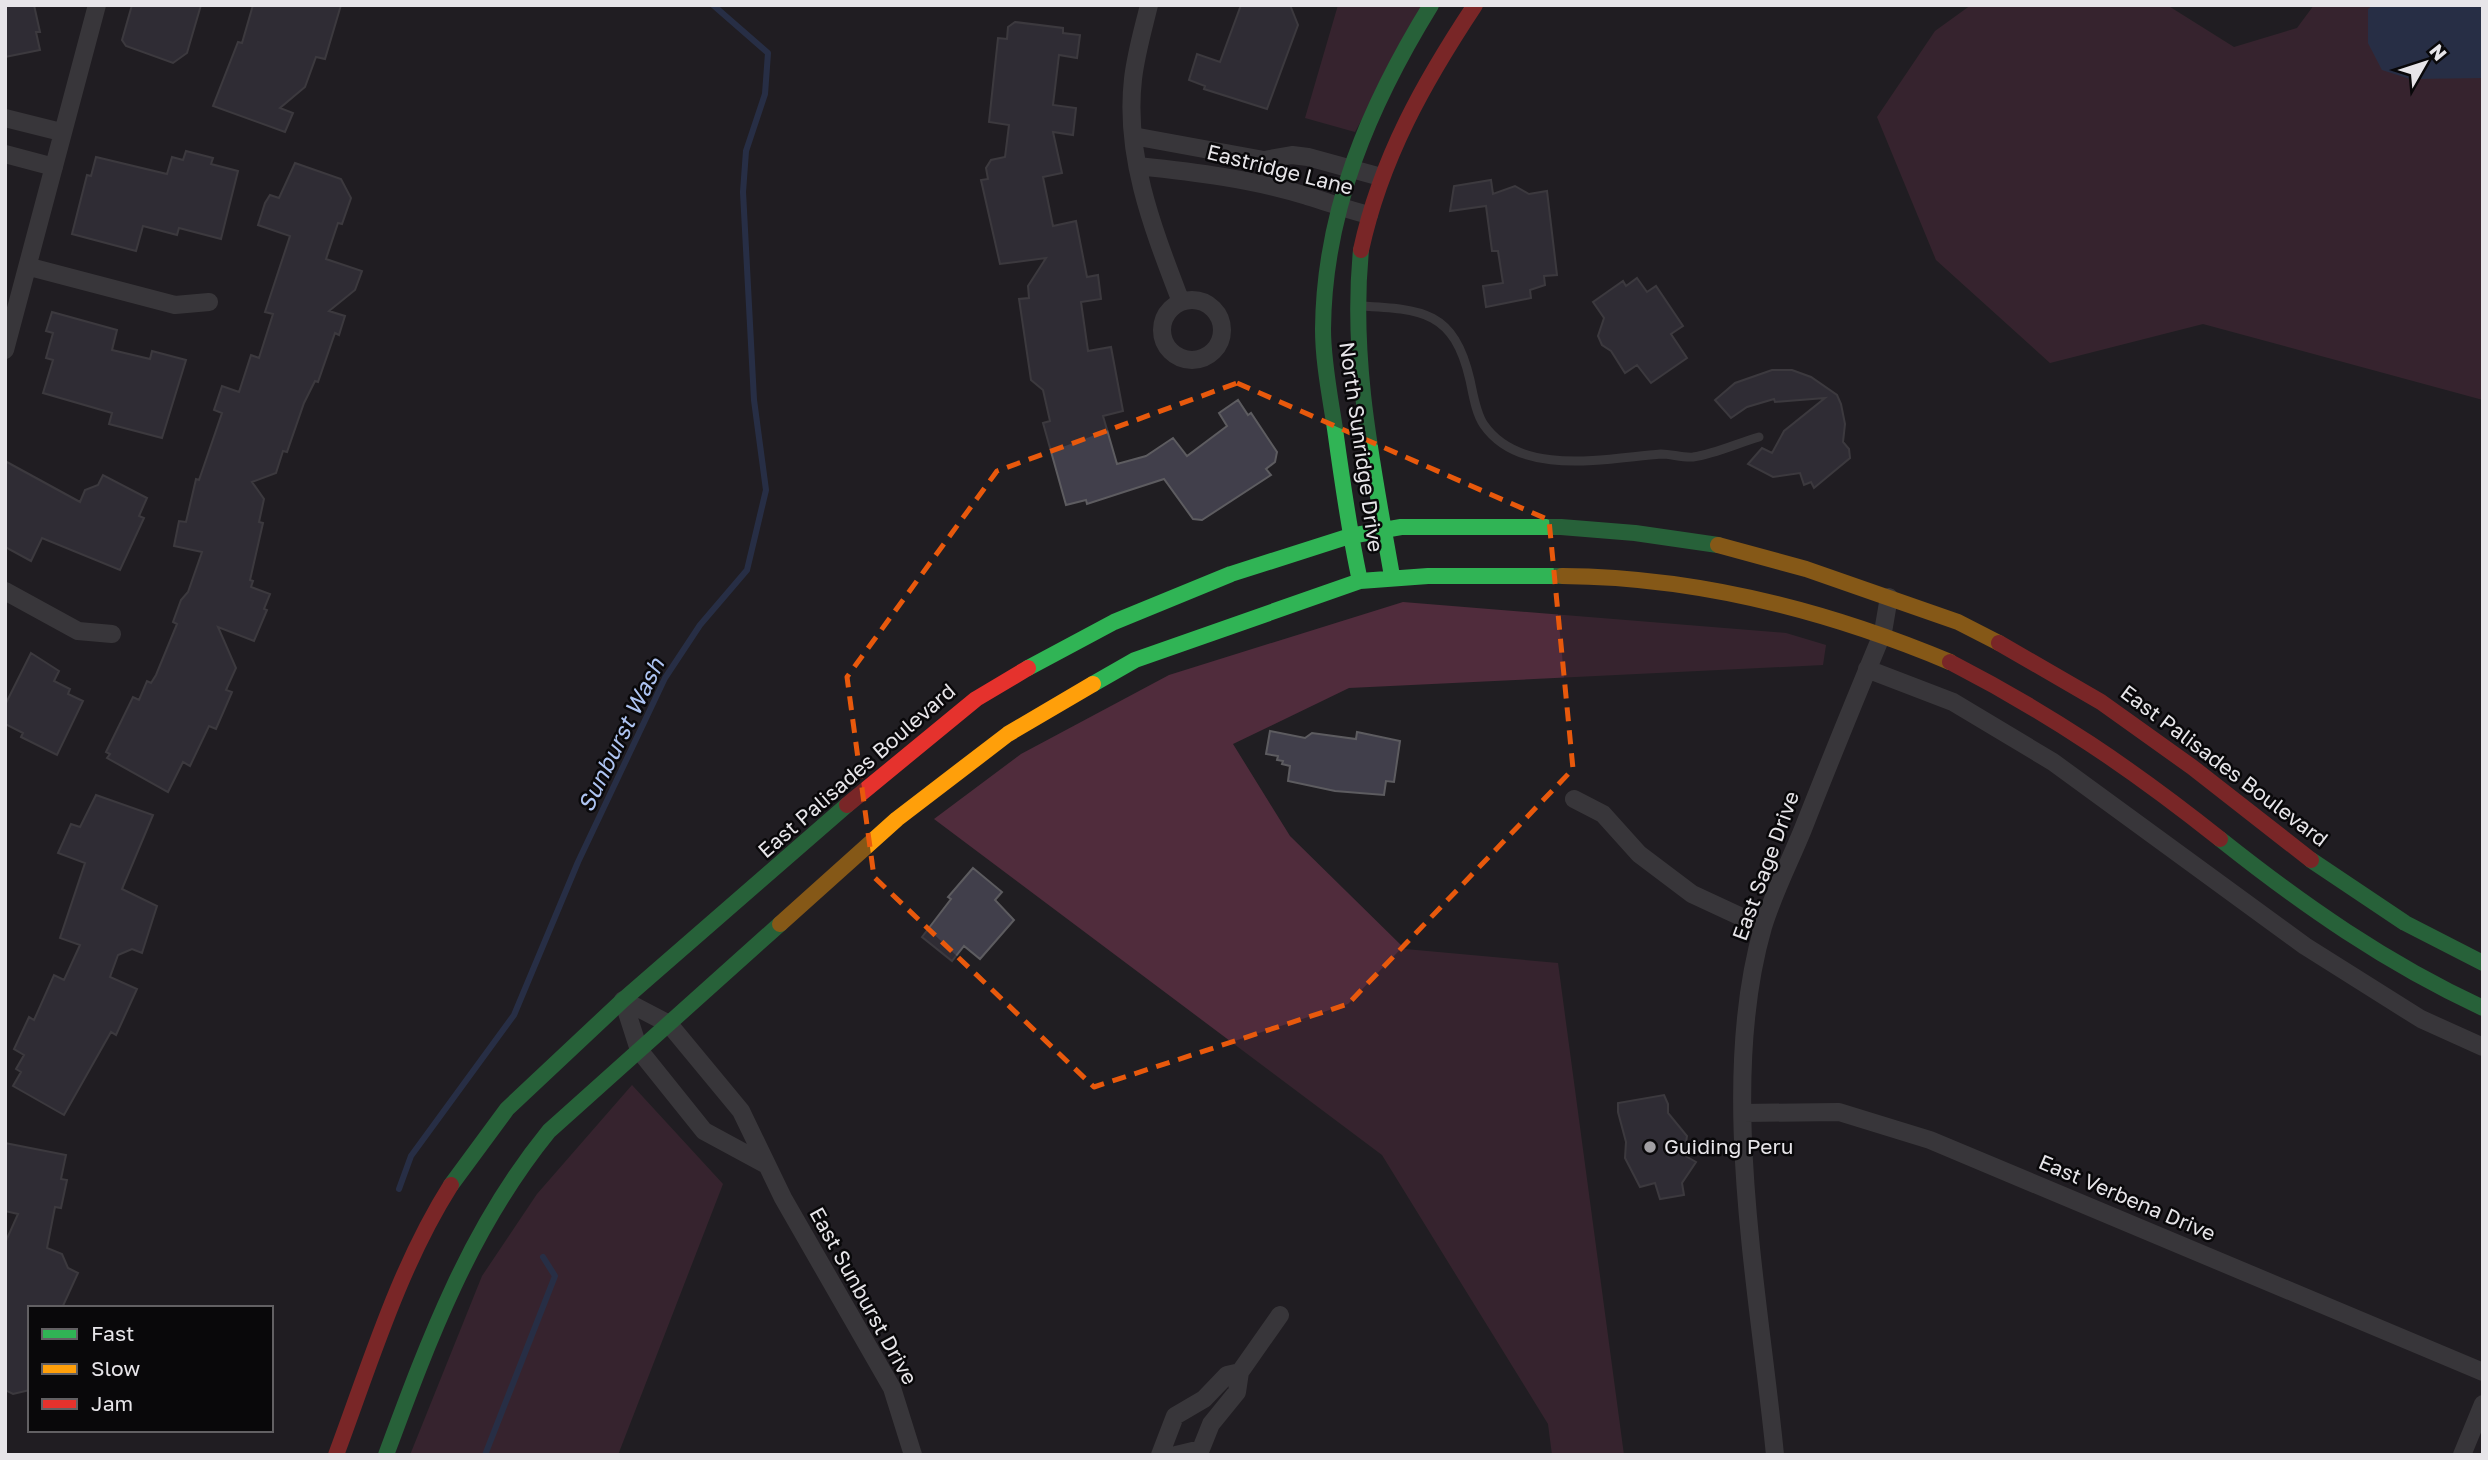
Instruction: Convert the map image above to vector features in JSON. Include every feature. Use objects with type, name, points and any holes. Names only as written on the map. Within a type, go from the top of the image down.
[{"type":"street","points":[[5,350],[30,267],[61,132],[97,5]]},
{"type":"street","points":[[1149,5],[1132,82],[1133,136],[1146,210],[1181,302]]},
{"type":"street","name":"North Sunridge Drive","points":[[1360,581],[1350,536],[1323,329],[1326,279],[1351,169],[1402,50],[1431,5]]},
{"type":"street","name":"North Sunridge Drive","points":[[1392,576],[1365,427],[1356,328],[1359,268],[1369,215],[1381,177],[1413,104],[1475,5]]},
{"type":"street","points":[[5,118],[61,132]]},
{"type":"street","name":"Eastridge Lane","points":[[1133,136],[1264,160],[1292,155],[1308,157],[1381,177]]},
{"type":"street","points":[[5,154],[54,167]]},
{"type":"street","name":"Eastridge Lane","points":[[1138,166],[1236,180],[1308,196],[1369,215]]},
{"type":"street","points":[[30,267],[175,305],[209,302]]},
{"type":"street","name":"East Palisades Boulevard","points":[[337,1455],[388,1316],[431,1217],[470,1157],[507,1109],[623,1000],[869,786],[976,699],[1047,656],[1114,622],[1231,574],[1350,536],[1401,527],[1561,527],[1636,533],[1731,547],[1958,622],[2035,661],[2101,702],[2192,767],[2318,866],[2405,923],[2483,963]]},
{"type":"street","points":[[386,1455],[435,1322],[474,1241],[518,1169],[549,1131],[639,1050],[897,819],[1008,734],[1135,660],[1360,581],[1392,576],[1569,574],[1637,579],[1725,590],[1798,606],[1883,632],[1936,654],[2023,699],[2094,744],[2351,937],[2426,982],[2483,1008]]},
{"type":"street","points":[[5,591],[78,631],[112,634]]},
{"type":"street","name":"East Sage Drive","points":[[1776,1455],[1753,1258],[1743,1113],[1744,1042],[1763,927],[1883,632],[1889,597]]},
{"type":"street","points":[[1867,669],[1953,702],[2053,762],[2305,946],[2421,1019],[2483,1046]]},
{"type":"street","points":[[1574,799],[1603,814],[1639,854],[1692,894],[1763,927]]},
{"type":"street","points":[[623,1000],[639,1050],[704,1131],[765,1164]]},
{"type":"street","name":"East Sunburst Drive","points":[[623,1000],[669,1024],[741,1111],[765,1164],[826,1277],[892,1388],[913,1455]]},
{"type":"street","name":"East Verbena Drive","points":[[1743,1113],[1839,1112],[1930,1140],[2483,1371]]},
{"type":"street","points":[[1176,1455],[1200,1449],[1211,1424],[1237,1392],[1240,1371],[1280,1315]]},
{"type":"street","points":[[1160,1455],[1175,1416],[1204,1399],[1227,1375],[1240,1371]]},
{"type":"street","points":[[2462,1455],[2483,1404]]},
{"type":"lane","points":[[1358,305],[1403,308],[1440,322],[1456,337],[1483,425],[1505,446],[1542,459],[1595,460],[1665,454],[1692,457],[1759,437]]},
{"type":"highlighted area","points":[[1237,383],[1549,520],[1573,769],[1348,1004],[1094,1087],[874,877],[847,677],[997,471]]},
{"type":"shaded area","points":[[1338,5],[1423,5],[1355,132],[1305,118]]},
{"type":"shaded area","points":[[1971,5],[2167,5],[2234,47],[2297,28],[2314,5],[2483,5],[2483,400],[2203,324],[2050,363],[1936,260],[1877,117],[1935,31]]},
{"type":"shaded area","points":[[1403,602],[1786,633],[1826,645],[1823,665],[1349,688],[1233,744],[1290,836],[1405,949],[1558,963],[1624,1455],[1552,1455],[1548,1424],[1382,1155],[934,819],[1021,754],[1169,675]]},
{"type":"shaded area","points":[[632,1085],[723,1184],[618,1455],[410,1455],[482,1276],[537,1194]]},
{"type":"water","points":[[2373,5],[2483,5],[2483,78],[2410,79],[2382,70],[2368,43],[2368,9]]},
{"type":"building","points":[[5,5],[34,5],[40,32],[36,32],[40,50],[5,57]]},
{"type":"building","points":[[132,5],[201,5],[187,53],[173,63],[126,46],[122,40]]},
{"type":"building","points":[[253,5],[341,5],[325,59],[316,57],[305,87],[280,108],[293,113],[285,132],[213,106],[238,42],[242,43]]},
{"type":"building","points":[[1241,5],[1290,5],[1298,25],[1267,109],[1204,89],[1205,86],[1189,80],[1197,54],[1220,62]]},
{"type":"building","points":[[1015,22],[1063,28],[1063,33],[1080,35],[1077,58],[1059,55],[1053,105],[1076,108],[1073,135],[1053,132],[1062,173],[1043,177],[1053,226],[1076,221],[1087,277],[1098,275],[1101,299],[1081,302],[1088,351],[1111,347],[1123,411],[1103,416],[1117,464],[1146,456],[1173,438],[1187,456],[1227,426],[1219,413],[1238,400],[1248,415],[1251,413],[1277,452],[1275,462],[1266,469],[1271,475],[1202,520],[1193,519],[1164,479],[1087,504],[1086,500],[1066,505],[1043,423],[1050,421],[1043,390],[1031,380],[1019,299],[1029,298],[1028,286],[1046,258],[1000,264],[981,180],[988,179],[986,168],[991,160],[1005,157],[1009,125],[989,122],[998,38],[1007,39],[1008,27]]},
{"type":"building","points":[[186,151],[213,158],[211,164],[238,171],[221,239],[179,228],[177,235],[143,226],[136,251],[72,234],[87,175],[91,176],[96,157],[167,174],[172,157],[183,160]]},
{"type":"building","points":[[295,163],[341,179],[351,198],[342,224],[338,223],[326,259],[362,271],[355,290],[329,311],[345,316],[339,335],[335,333],[318,382],[315,381],[304,403],[287,452],[283,451],[276,473],[252,482],[264,499],[259,522],[263,523],[250,580],[253,581],[251,587],[270,594],[264,609],[267,610],[254,641],[218,627],[236,668],[226,690],[232,692],[216,729],[209,726],[190,766],[183,762],[168,792],[107,758],[110,754],[106,752],[133,697],[139,700],[147,681],[151,683],[156,675],[177,624],[173,622],[181,600],[188,592],[202,552],[174,546],[179,521],[186,522],[196,479],[199,480],[222,413],[214,410],[222,386],[239,392],[251,355],[259,358],[273,314],[265,312],[290,236],[258,225],[265,203],[270,195],[279,198]]},
{"type":"building","points":[[1491,180],[1493,194],[1515,186],[1529,194],[1547,191],[1557,275],[1544,276],[1545,285],[1530,290],[1531,298],[1486,307],[1483,286],[1503,283],[1498,251],[1492,251],[1486,206],[1450,211],[1454,186]]},
{"type":"building","points":[[1637,278],[1647,292],[1656,286],[1683,326],[1671,334],[1687,358],[1651,383],[1637,365],[1625,373],[1611,351],[1602,345],[1598,336],[1604,318],[1593,302],[1623,281],[1626,286]]},
{"type":"building","points":[[52,312],[117,330],[112,350],[150,359],[152,351],[186,360],[162,438],[109,424],[112,413],[43,393],[53,360],[46,358],[53,333],[46,331]]},
{"type":"building","points":[[1772,370],[1792,370],[1811,377],[1837,395],[1841,404],[1845,424],[1843,442],[1849,449],[1850,458],[1814,488],[1811,482],[1804,485],[1800,473],[1773,477],[1748,464],[1762,448],[1772,453],[1784,431],[1825,398],[1775,402],[1774,399],[1747,407],[1731,418],[1715,400],[1735,383]]},
{"type":"building","points":[[5,461],[80,502],[85,490],[98,485],[103,475],[147,498],[139,516],[144,518],[120,570],[42,538],[31,561],[5,547]]},
{"type":"building","points":[[31,653],[59,671],[54,681],[70,689],[68,694],[83,701],[57,755],[21,737],[23,733],[5,724],[5,705]]},
{"type":"building","points":[[1270,731],[1305,738],[1312,733],[1356,739],[1357,732],[1400,741],[1394,782],[1386,781],[1384,795],[1335,791],[1288,781],[1290,766],[1277,760],[1278,756],[1266,754]]},
{"type":"building","points":[[96,795],[153,815],[122,889],[157,906],[142,953],[132,949],[118,955],[110,977],[137,989],[116,1035],[111,1032],[64,1115],[13,1086],[21,1072],[16,1069],[24,1055],[14,1049],[29,1017],[34,1020],[54,975],[64,980],[80,945],[60,938],[85,863],[58,853],[71,824],[80,827]]},
{"type":"building","points":[[973,868],[1002,892],[995,900],[1014,920],[980,959],[964,946],[952,961],[922,937],[951,899],[948,897]]},
{"type":"building","name":"Guiding Peru","points":[[1664,1095],[1668,1113],[1687,1136],[1684,1155],[1696,1162],[1682,1183],[1684,1195],[1660,1199],[1655,1183],[1640,1187],[1625,1158],[1626,1142],[1618,1103]]},
{"type":"building","points":[[5,1143],[66,1155],[61,1179],[67,1180],[61,1208],[55,1207],[47,1248],[62,1254],[68,1268],[78,1273],[63,1306],[28,1306],[28,1390],[13,1394],[5,1390],[5,1243],[18,1214],[5,1211]]},
{"type":"waterway","name":"Sunburst Wash","points":[[399,1189],[411,1156],[514,1015],[578,862],[665,678],[700,625],[747,570],[766,490],[754,400],[743,192],[746,151],[765,94],[768,53],[713,5]]},
{"type":"waterway","name":"Sunburst Wash","points":[[485,1455],[555,1276],[543,1257]]},
{"type":"traffic: fast","points":[[1360,581],[1325,366],[1325,285],[1332,242],[1354,160],[1389,81],[1431,5]]},
{"type":"traffic: fast","points":[[1361,250],[1358,291],[1361,373],[1371,454],[1392,576]]},
{"type":"traffic: fast","points":[[1028,668],[1114,622],[1231,574],[1350,536],[1401,527],[1561,527],[1635,533],[1718,545]]},
{"type":"traffic: fast","points":[[1093,684],[1135,660],[1360,581],[1428,576],[1562,576]]},
{"type":"traffic: fast","points":[[451,1185],[507,1109],[623,1000],[847,805]]},
{"type":"traffic: fast","points":[[2220,839],[2282,887],[2346,931],[2413,972],[2483,1008]]},
{"type":"traffic: fast","points":[[2311,860],[2405,923],[2483,963]]},
{"type":"traffic: fast","points":[[386,1455],[418,1369],[454,1286],[496,1206],[521,1168],[549,1131],[780,924]]},
{"type":"traffic: slow","points":[[1718,545],[1806,569],[1958,622],[1999,643]]},
{"type":"traffic: slow","points":[[1562,576],[1663,583],[1760,600],[1856,627],[1950,662]]},
{"type":"traffic: slow","points":[[780,924],[897,819],[1008,734],[1093,684]]},
{"type":"traffic: jam","points":[[1361,250],[1392,152],[1438,63],[1475,5]]},
{"type":"traffic: jam","points":[[1999,643],[2101,702],[2192,767],[2311,860]]},
{"type":"traffic: jam","points":[[1950,662],[2057,722],[2155,789],[2220,839]]},
{"type":"traffic: jam","points":[[847,805],[976,699],[1028,668]]},
{"type":"traffic: jam","points":[[336,1455],[401,1282],[451,1185]]},
{"type":"place","name":"Guiding Peru","points":[[1650,1147]]}]
